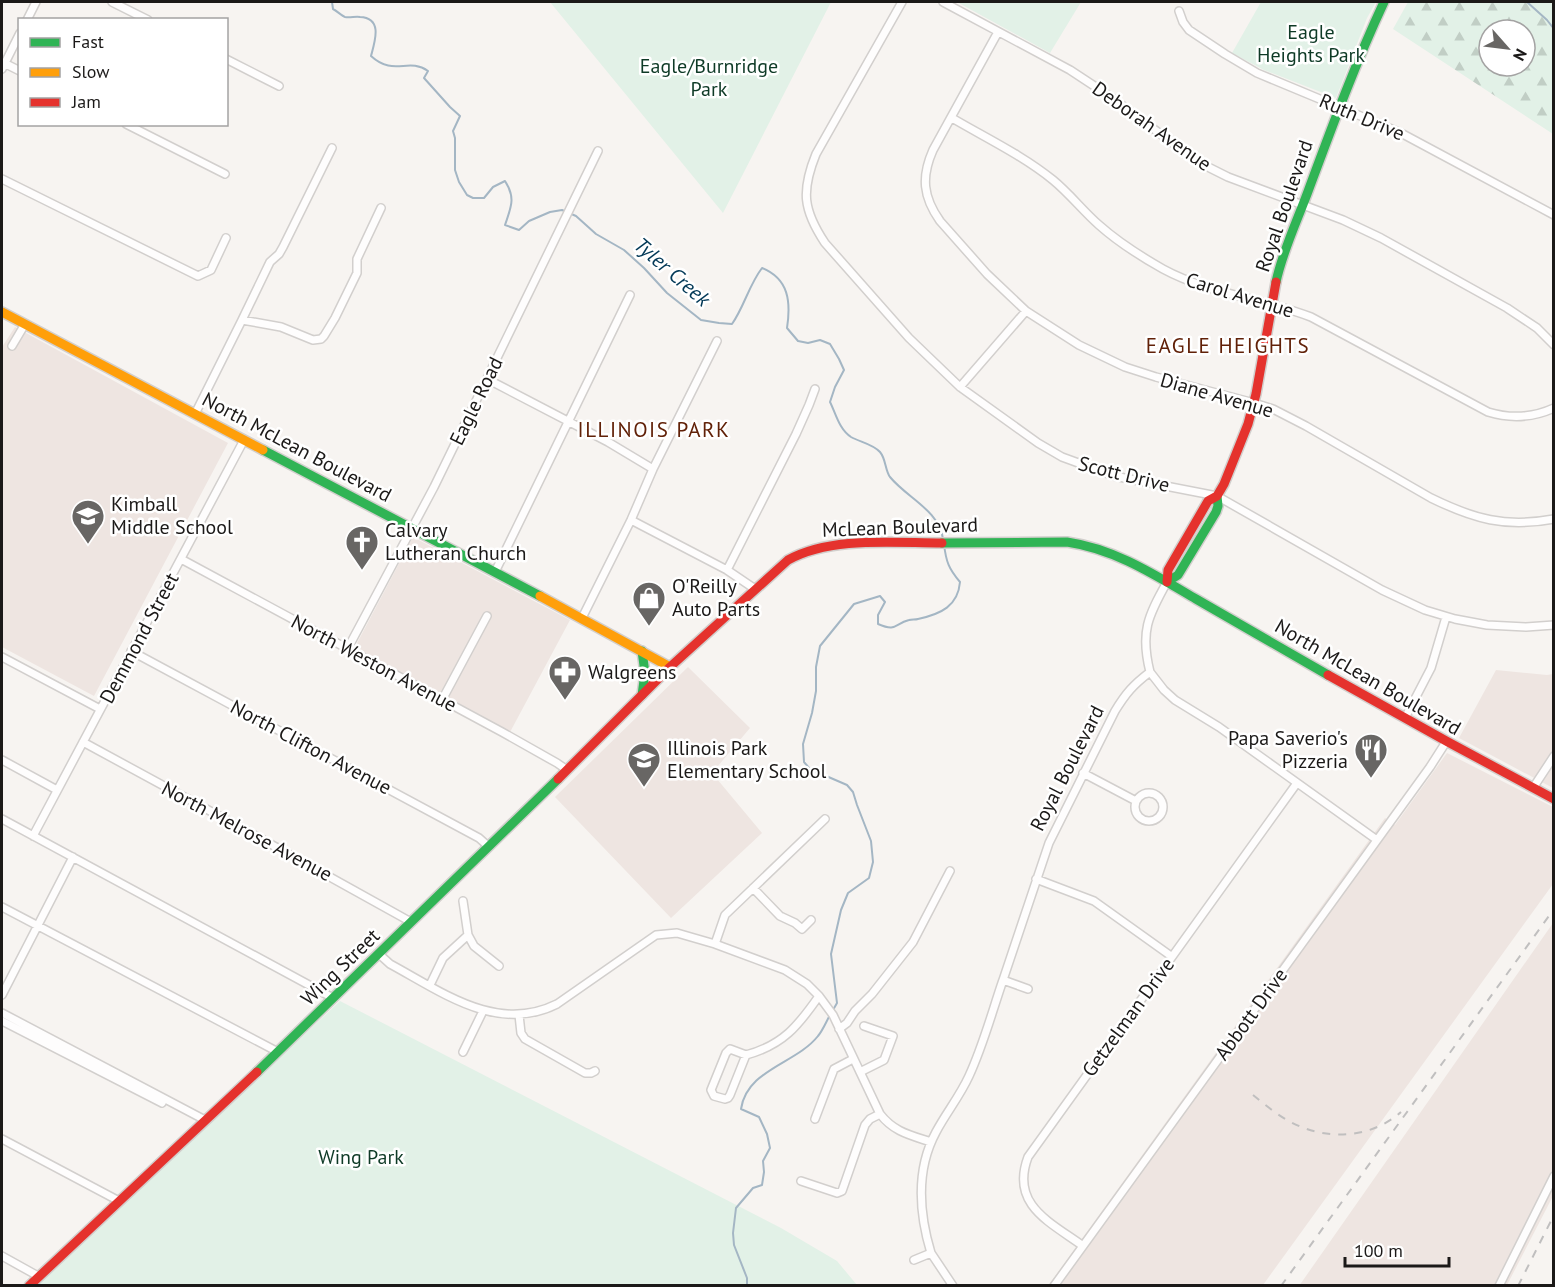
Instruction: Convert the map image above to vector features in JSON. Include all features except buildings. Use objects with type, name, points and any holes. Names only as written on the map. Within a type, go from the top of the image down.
[{"type":"main road","name":"Royal Boulevard","points":[[1167,582],[1168,570],[1208,501],[1217,496],[1238,454],[1254,402],[1281,262],[1339,106],[1384,2]]},
{"type":"main road","name":"North McLean Boulevard","points":[[2,312],[582,618],[670,667]]},
{"type":"main road","name":"McLean Boulevard","points":[[670,667],[788,560],[804,551],[835,544],[1058,542],[1087,544],[1108,550],[1167,582]]},
{"type":"main road","name":"North McLean Boulevard","points":[[1167,582],[1446,742],[1554,799]]},
{"type":"main road","points":[[642,651],[645,673],[642,695]]},
{"type":"main road","name":"Wing Street","points":[[28,1286],[278,1052],[670,667]]},
{"type":"street","points":[[28,18],[36,2]]},
{"type":"street","points":[[112,2],[144,18]]},
{"type":"street","name":"Scott Drive","points":[[902,2],[816,154],[806,182],[807,206],[814,227],[825,243],[909,338],[960,387],[1038,443],[1068,459],[1114,476],[1217,496],[1382,590],[1425,610],[1467,622],[1505,627],[1554,625]]},
{"type":"street","name":"Deborah Avenue","points":[[943,2],[1091,83],[1198,162],[1228,177],[1362,229],[1507,308],[1537,328],[1554,345]]},
{"type":"street","name":"Ruth Drive","points":[[1179,11],[1189,30],[1257,73],[1400,132],[1554,215]]},
{"type":"street","name":"Diane Avenue","points":[[998,32],[927,164],[925,180],[928,201],[933,212],[987,274],[1026,311],[1078,345],[1125,367],[1254,402],[1284,414],[1455,510],[1495,521],[1517,523],[1554,519]]},
{"type":"street","points":[[18,37],[2,65],[18,70]]},
{"type":"street","points":[[228,60],[279,86]]},
{"type":"street","name":"Carol Avenue","points":[[952,118],[1035,167],[1065,190],[1115,238],[1166,270],[1222,292],[1290,309],[1322,322],[1488,412],[1520,417],[1540,414],[1554,408]]},
{"type":"street","points":[[130,126],[225,174]]},
{"type":"street","points":[[195,414],[270,262],[283,247],[332,148]]},
{"type":"street","name":"Eagle Road","points":[[348,648],[434,486],[598,151]]},
{"type":"street","points":[[2,179],[198,276],[211,270],[226,238]]},
{"type":"street","points":[[242,320],[281,327],[314,340],[321,339],[335,318],[357,273],[357,259],[381,208]]},
{"type":"street","points":[[495,572],[630,295]]},
{"type":"street","points":[[960,387],[1026,311]]},
{"type":"street","points":[[12,346],[25,324]]},
{"type":"street","points":[[582,618],[632,520],[653,469],[717,341]]},
{"type":"street","points":[[487,380],[608,442],[653,469]]},
{"type":"street","points":[[727,570],[799,427],[815,389]]},
{"type":"street","name":"Demmond Street","points":[[33,836],[244,440]]},
{"type":"street","points":[[632,520],[727,570],[755,590]]},
{"type":"street","name":"North Weston Avenue","points":[[181,559],[553,760],[567,770]]},
{"type":"street","name":"Royal Boulevard","points":[[953,1286],[932,1253],[923,1221],[921,1203],[923,1170],[931,1142],[969,1076],[1049,843],[1124,695],[1132,685],[1150,672],[1146,657],[1145,631],[1154,605],[1167,582]]},
{"type":"street","points":[[442,700],[487,616]]},
{"type":"street","points":[[1405,718],[1431,668],[1446,617]]},
{"type":"street","name":"North Clifton Avenue","points":[[131,651],[479,838],[488,846]]},
{"type":"street","points":[[2,657],[100,709]]},
{"type":"street","points":[[1150,672],[1175,700],[1219,727],[1377,840]]},
{"type":"street","name":"North Melrose Avenue","points":[[83,742],[411,922]]},
{"type":"street","name":"Abbott Drive","points":[[1054,1286],[1436,760],[1446,742]]},
{"type":"street","points":[[1533,788],[1554,756]]},
{"type":"street","points":[[2,760],[57,790]]},
{"type":"street","points":[[1083,773],[1136,801]]},
{"type":"street","name":"Getzelman Drive","points":[[1083,1246],[1032,1207],[1023,1188],[1025,1165],[1032,1149],[1297,783]]},
{"type":"street","points":[[1154,794],[1163,805],[1161,816],[1153,821],[1142,818],[1137,812],[1136,801],[1144,795],[1154,794]]},
{"type":"street","points":[[2,819],[333,998]]},
{"type":"street","points":[[715,944],[725,915],[825,819]]},
{"type":"street","points":[[2,995],[73,857]]},
{"type":"street","points":[[838,1026],[847,1023],[913,942],[950,871]]},
{"type":"street","points":[[1036,879],[1094,901],[1171,956]]},
{"type":"street","points":[[753,888],[780,916],[802,929],[811,920]]},
{"type":"street","points":[[463,901],[468,935],[474,946],[498,966]]},
{"type":"street","points":[[2,907],[278,1052]]},
{"type":"street","points":[[379,954],[390,964],[463,1003],[483,1011],[519,1015],[557,1004],[656,935],[677,933],[715,944],[785,970],[807,984],[826,1005],[886,1122],[895,1129],[931,1142]]},
{"type":"street","points":[[430,986],[443,958],[468,935]]},
{"type":"street","points":[[1003,980],[1028,989]]},
{"type":"street","points":[[746,1054],[728,1098],[714,1096],[711,1090],[727,1050],[746,1054],[768,1048],[796,1026],[819,996]]},
{"type":"street","points":[[463,1052],[483,1011]]},
{"type":"street","points":[[2,1013],[204,1122]]},
{"type":"street","points":[[519,1015],[521,1033],[528,1042],[585,1073],[595,1071]]},
{"type":"street","points":[[2,1021],[204,1122]]},
{"type":"street","points":[[860,1071],[884,1060],[893,1036],[864,1026]]},
{"type":"street","points":[[814,1119],[834,1069],[853,1059]]},
{"type":"street","points":[[801,1181],[837,1192],[842,1191],[865,1125],[870,1119],[880,1114]]},
{"type":"street","points":[[2,1139],[119,1201]]},
{"type":"street","points":[[1499,1286],[1554,1176]]},
{"type":"street","points":[[915,1260],[932,1253]]},
{"type":"street","points":[[2,1256],[38,1276]]},
{"type":"shaded area","name":"Kimball Middle School","points":[[15,327],[228,443],[94,696],[2,647],[2,347]]},
{"type":"shaded area","points":[[413,537],[570,620],[509,734],[355,647]]},
{"type":"shaded area","name":"Illinois Park Elementary School","points":[[688,667],[750,728],[712,773],[762,833],[671,918],[555,797]]},
{"type":"shaded area","points":[[1496,670],[1553,674],[1553,788],[1459,738]]},
{"type":"shaded area","points":[[1447,753],[1553,807],[1553,884],[1263,1285],[1048,1286],[1385,818],[1395,825]]},
{"type":"shaded area","points":[[1553,923],[1553,1196],[1507,1285],[1299,1286]]},
{"type":"green space","name":"Eagle/Burnridge Park","points":[[550,2],[831,2],[723,213]]},
{"type":"green space","points":[[957,2],[1081,2],[1050,53]]},
{"type":"green space","name":"Eagle Heights Park","points":[[1261,2],[1376,2],[1367,18],[1336,98],[1264,70],[1232,53]]},
{"type":"green space","points":[[1408,2],[1550,2],[1554,5],[1553,134],[1393,29]]},
{"type":"green space","name":"Wing Park","points":[[340,1001],[781,1228],[837,1261],[857,1285],[36,1285]]},
{"type":"waterway","name":"Tyler Creek","points":[[332,2],[333,9],[344,16],[367,18],[372,21],[376,31],[371,56],[379,62],[394,66],[421,67],[428,71],[424,78],[460,116],[453,131],[455,170],[459,182],[467,195],[473,198],[484,198],[493,187],[505,181],[511,198],[511,208],[505,225],[519,230],[529,221],[550,212],[562,210],[576,216],[596,234],[624,250],[667,293],[701,320],[732,324],[762,268],[778,278],[788,300],[787,328],[798,341],[808,343],[820,340],[830,344],[844,370],[830,402],[841,426],[851,437],[880,452],[890,477],[929,512],[940,529],[943,539]]},
{"type":"waterway","name":"Tyler Creek","points":[[1527,2],[1554,29]]},
{"type":"waterway","name":"Tyler Creek","points":[[833,1010],[837,1003],[831,954],[841,910],[848,893],[869,878],[873,862],[871,841],[853,792],[847,785],[810,769],[804,762],[803,744],[816,691],[816,667],[820,646],[854,604],[880,596],[885,602],[878,615],[878,624],[889,627],[947,608],[956,597],[960,582],[949,565],[944,544]]},
{"type":"waterway","name":"Tyler Creek","points":[[747,1286],[747,1278],[734,1245],[736,1208],[753,1188],[762,1185],[763,1161],[770,1148],[767,1134],[759,1117],[741,1109],[752,1085],[809,1046],[820,1034],[830,1015]]},
{"type":"railway","points":[[1281,1286],[1554,909]]},
{"type":"railway","points":[[1253,1095],[1287,1120],[1316,1132],[1330,1134],[1346,1134],[1375,1128],[1401,1112]]},
{"type":"railway","points":[[1518,1286],[1554,1215]]},
{"type":"traffic: fast","points":[[1276,282],[1287,245],[1336,116],[1384,2]]},
{"type":"traffic: fast","points":[[263,450],[540,596]]},
{"type":"traffic: fast","points":[[1167,582],[1178,575],[1216,512],[1217,496]]},
{"type":"traffic: fast","points":[[942,543],[1067,542],[1102,550],[1150,572],[1328,675]]},
{"type":"traffic: fast","points":[[642,651],[645,673],[642,695]]},
{"type":"traffic: fast","points":[[257,1072],[558,779]]},
{"type":"traffic: slow","points":[[2,312],[263,450]]},
{"type":"traffic: slow","points":[[540,596],[670,667]]},
{"type":"traffic: jam","points":[[1167,582],[1168,570],[1208,501],[1217,496],[1224,484],[1248,424],[1256,394],[1276,282]]},
{"type":"traffic: jam","points":[[558,779],[670,667],[788,560],[805,552],[843,544],[942,543]]},
{"type":"traffic: jam","points":[[1328,675],[1554,799]]},
{"type":"traffic: jam","points":[[29,1286],[257,1072]]},
{"type":"place","name":"Kimball Middle School","points":[[88,545]]},
{"type":"place","name":"Calvary Lutheran Church","points":[[362,571]]},
{"type":"place","name":"O'Reilly Auto Parts","points":[[649,627]]},
{"type":"place","name":"Walgreens","points":[[565,701]]},
{"type":"place","name":"Papa Saverio's Pizzeria","points":[[1371,779]]},
{"type":"place","name":"Illinois Park Elementary School","points":[[644,788]]},
{"type":"district","name":"EAGLE HEIGHTS","points":[[1228,346]]},
{"type":"district","name":"ILLINOIS PARK","points":[[654,430]]}]
